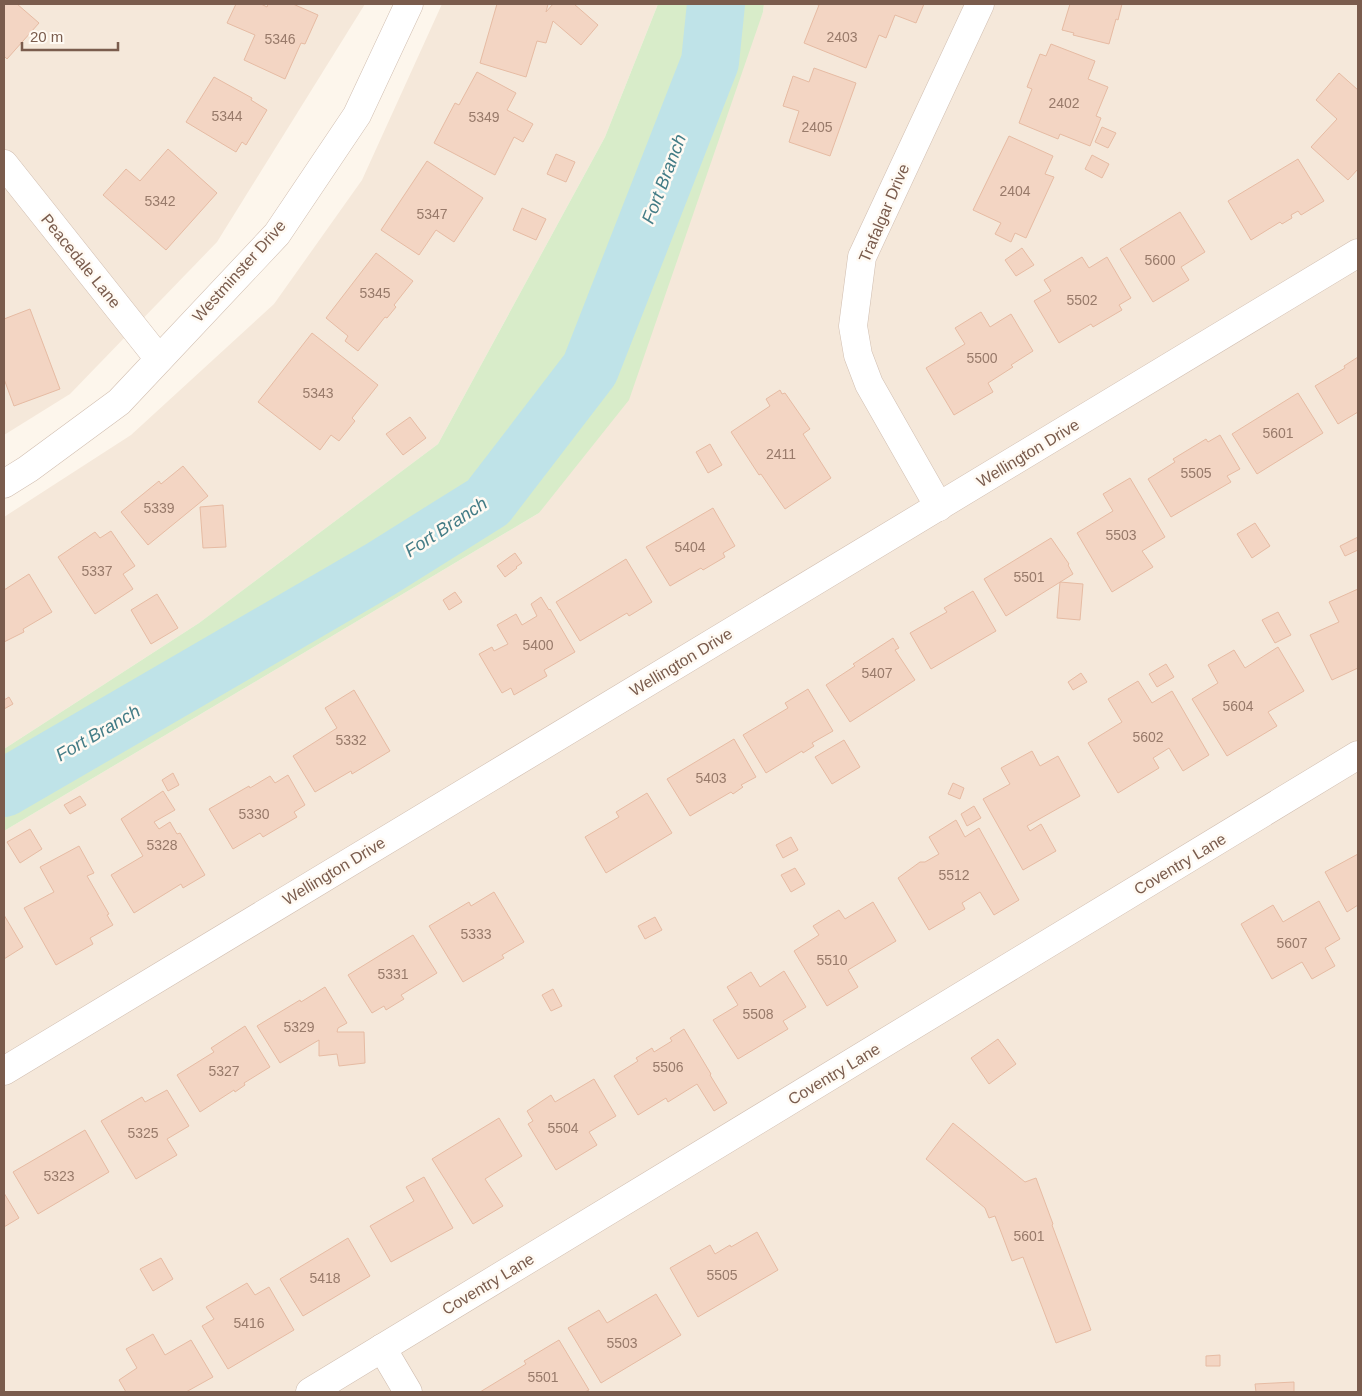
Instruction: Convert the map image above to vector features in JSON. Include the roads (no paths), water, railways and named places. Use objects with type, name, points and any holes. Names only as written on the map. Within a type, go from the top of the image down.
[{"type":"street","name":"Westminster Drive","points":[[4,484],[28,469],[119,402],[277,234],[357,115],[410,4]]},
{"type":"street","name":"Trafalgar Drive","points":[[939,506],[869,384],[858,356],[852,326],[862,257],[980,4]]},
{"type":"street","name":"Peacedale Lane","points":[[4,164],[159,359]]},
{"type":"street","name":"Wellington Drive","points":[[4,1071],[1358,252]]},
{"type":"street","name":"Coventry Lane","points":[[310,1392],[1358,755]]},
{"type":"street","points":[[382,1348],[408,1392]]},
{"type":"waterway","name":"Fort Branch","points":[[4,788],[381,569],[488,502],[590,369],[710,62],[716,4]]}]
